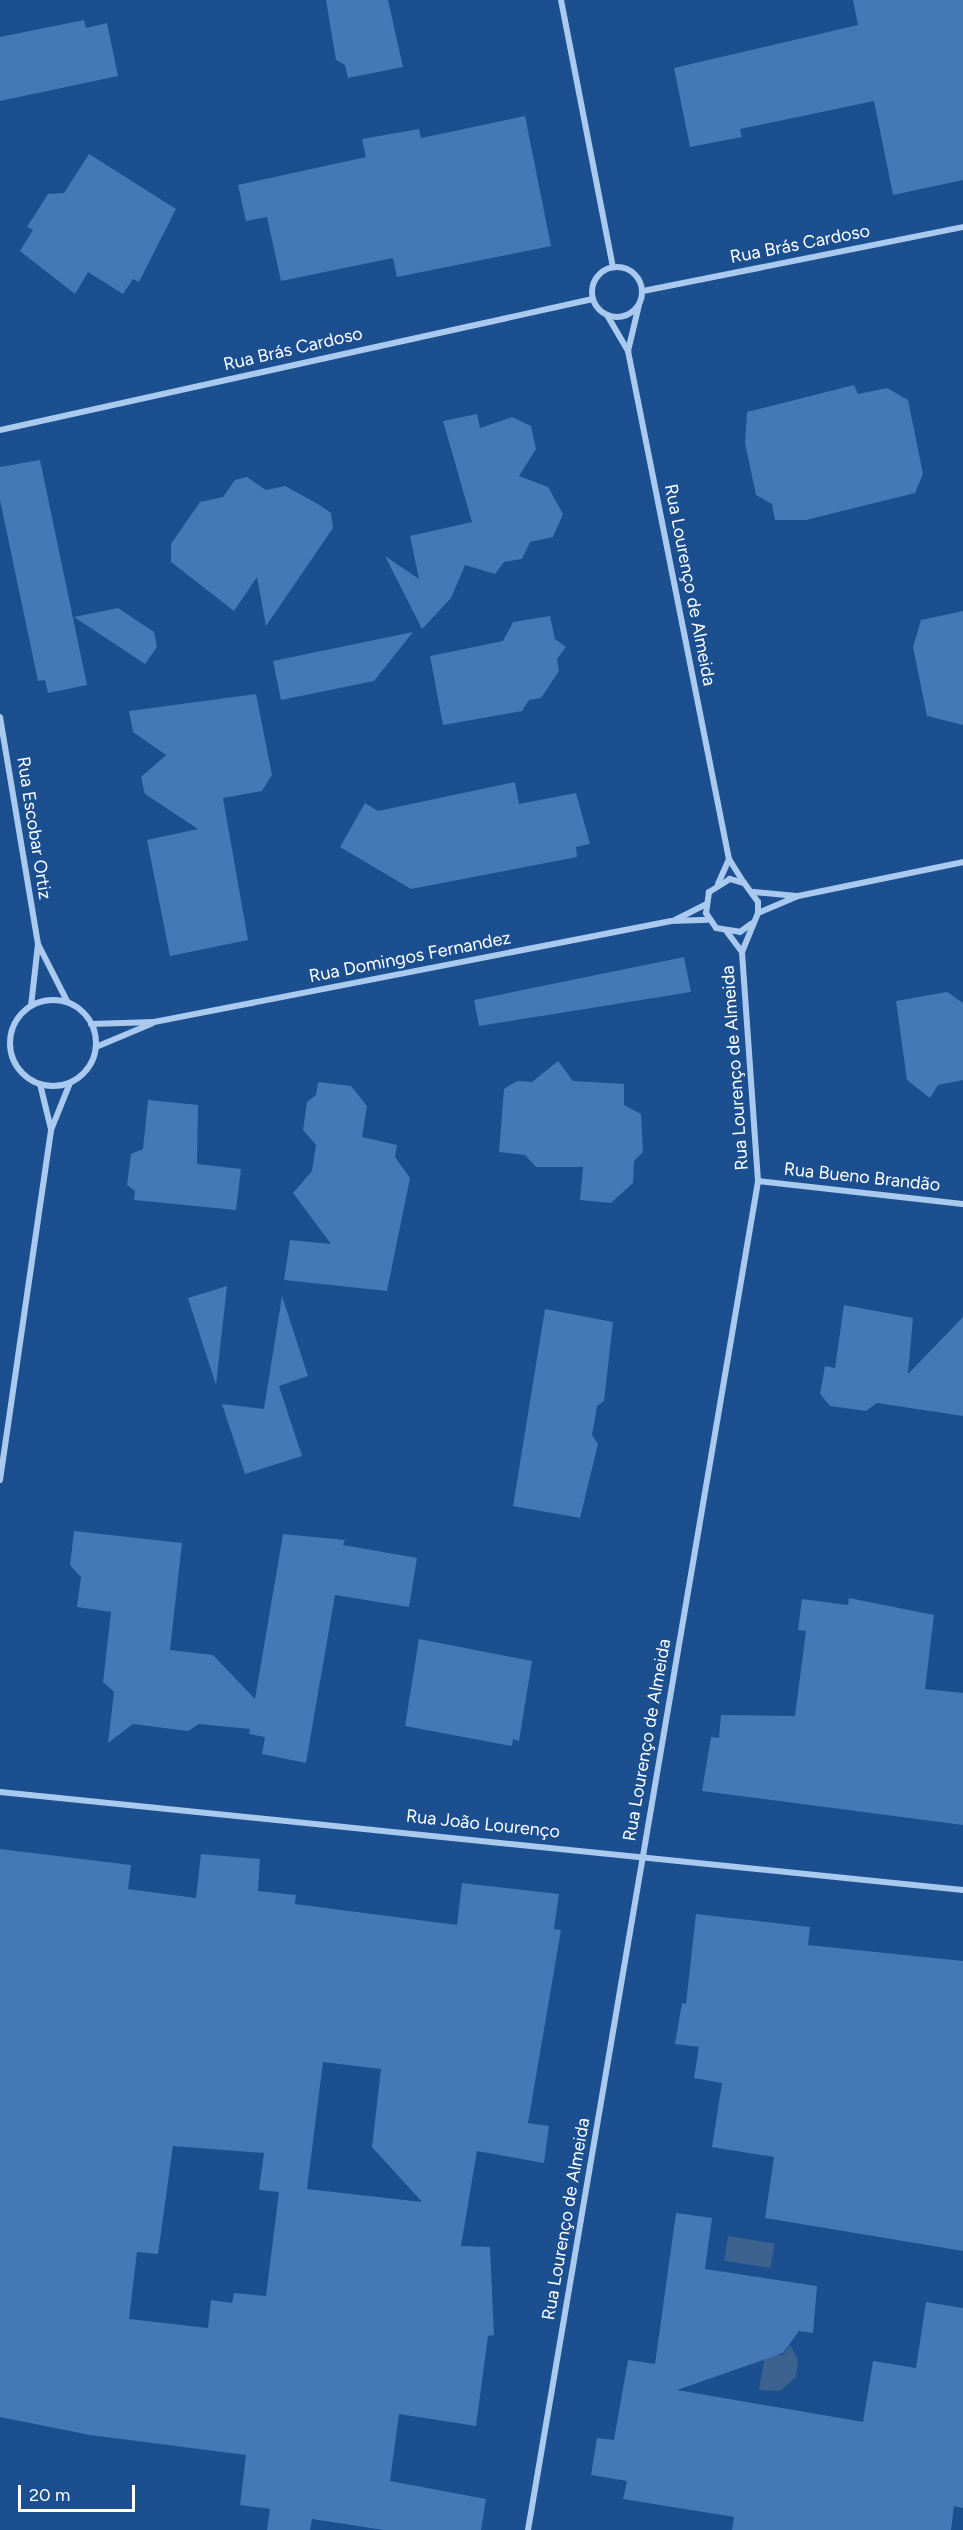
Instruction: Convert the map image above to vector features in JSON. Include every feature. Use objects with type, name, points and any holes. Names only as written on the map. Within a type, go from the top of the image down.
[{"type":"street","points":[[561,0],[612,267]]},
{"type":"street","name":"Rua Brás Cardoso","points":[[643,291],[963,227]]},
{"type":"street","points":[[612,267],[638,277],[643,291],[639,305],[619,317],[607,315],[593,299],[600,273],[612,267]]},
{"type":"street","name":"Rua Brás Cardoso","points":[[0,430],[593,299]]},
{"type":"street","name":"Rua Lourenço de Almeida","points":[[628,351],[639,305]]},
{"type":"street","name":"Rua Lourenço de Almeida","points":[[607,315],[628,351],[729,859],[744,883]]},
{"type":"street","name":"Rua Escobar Ortiz","points":[[0,717],[38,944],[31,1006]]},
{"type":"street","points":[[729,859],[718,884],[705,905],[708,920],[727,932],[752,924],[758,913],[798,896],[963,862]]},
{"type":"street","points":[[718,884],[744,883],[754,892],[798,896]]},
{"type":"street","points":[[754,892],[758,913]]},
{"type":"street","name":"Rua Domingos Fernandez","points":[[671,921],[705,905]]},
{"type":"street","name":"Rua Domingos Fernandez","points":[[91,1024],[154,1022],[671,921],[708,920]]},
{"type":"street","name":"Rua Lourenço de Almeida","points":[[528,2530],[758,1181],[741,952],[752,924]]},
{"type":"street","name":"Rua Lourenço de Almeida","points":[[727,932],[741,952]]},
{"type":"street","name":"Rua Escobar Ortiz","points":[[38,944],[67,1001]]},
{"type":"street","points":[[0,1480],[51,1130],[70,1083],[88,1068],[96,1047],[91,1024],[67,1001],[31,1006],[15,1021],[10,1047],[21,1072],[40,1084],[70,1083]]},
{"type":"street","name":"Rua Domingos Fernandez","points":[[96,1047],[154,1022]]},
{"type":"street","points":[[0,1050],[10,1047]]},
{"type":"street","points":[[40,1084],[51,1130]]},
{"type":"street","name":"Rua Bueno Brandão","points":[[758,1181],[963,1204]]},
{"type":"street","name":"Rua João Lourenço","points":[[0,1792],[642,1854],[963,1890]]},
{"type":"water","points":[[728,2236],[774,2243],[771,2268],[724,2261]]},
{"type":"water","points":[[790,2345],[798,2360],[796,2377],[780,2391],[759,2390],[765,2355],[783,2355]]},
{"type":"building","points":[[326,0],[388,0],[403,67],[348,78],[345,65],[336,60]]},
{"type":"building","points":[[853,0],[963,0],[963,180],[893,195],[874,101],[740,129],[742,137],[690,147],[674,68],[858,25]]},
{"type":"building","points":[[84,20],[86,28],[107,23],[118,76],[0,101],[0,37]]},
{"type":"building","points":[[525,116],[551,246],[397,277],[393,258],[281,281],[267,217],[246,221],[238,185],[366,157],[362,139],[419,129],[421,138]]},
{"type":"building","points":[[89,154],[176,209],[139,282],[133,279],[123,294],[88,272],[75,294],[20,251],[33,230],[27,227],[48,194],[64,193]]},
{"type":"building","points":[[854,385],[858,394],[887,388],[908,400],[923,474],[915,493],[806,520],[775,520],[772,504],[756,495],[745,443],[747,412]]},
{"type":"building","points":[[477,414],[480,428],[512,417],[531,426],[536,449],[519,476],[548,487],[563,514],[553,537],[530,542],[522,559],[504,562],[495,574],[465,565],[451,598],[422,629],[385,556],[419,579],[410,536],[472,522],[443,421]]},
{"type":"building","points":[[40,460],[87,685],[48,693],[45,680],[38,681],[0,500],[0,467]]},
{"type":"building","points":[[247,477],[266,490],[285,486],[318,504],[331,513],[333,528],[266,626],[257,577],[234,611],[171,562],[171,544],[200,502],[223,497],[235,480]]},
{"type":"building","points":[[118,608],[154,632],[157,647],[145,664],[74,617]]},
{"type":"building","points":[[963,611],[963,725],[927,716],[913,647],[921,620]]},
{"type":"building","points":[[550,616],[555,639],[566,647],[557,659],[559,671],[541,698],[529,700],[522,711],[443,725],[430,656],[503,641],[513,622]]},
{"type":"building","points":[[413,632],[374,681],[281,700],[273,661]]},
{"type":"building","points":[[256,694],[272,775],[262,791],[223,798],[248,940],[170,956],[147,840],[198,829],[145,794],[141,777],[166,755],[133,732],[129,711]]},
{"type":"building","points":[[515,782],[519,804],[576,793],[590,844],[576,847],[577,857],[411,889],[340,847],[365,803],[378,811]]},
{"type":"building","points":[[684,957],[691,992],[479,1026],[474,1000]]},
{"type":"building","points":[[947,992],[963,1003],[963,1080],[938,1085],[930,1098],[907,1080],[896,1001]]},
{"type":"building","points":[[558,1061],[573,1081],[624,1084],[624,1105],[641,1114],[643,1152],[634,1161],[633,1183],[611,1203],[580,1200],[583,1167],[536,1167],[525,1155],[499,1152],[504,1089],[517,1081],[532,1082]]},
{"type":"building","points":[[318,1082],[351,1086],[367,1106],[362,1137],[397,1145],[395,1157],[410,1178],[387,1291],[284,1280],[290,1240],[331,1244],[293,1193],[312,1171],[316,1145],[303,1130],[307,1102],[316,1095]]},
{"type":"building","points":[[148,1100],[198,1105],[197,1164],[241,1169],[236,1210],[134,1200],[135,1191],[127,1185],[131,1154],[143,1149]]},
{"type":"building","points":[[227,1286],[216,1385],[188,1298]]},
{"type":"building","points":[[282,1296],[308,1376],[279,1386],[302,1456],[245,1474],[222,1404],[264,1409]]},
{"type":"building","points":[[844,1305],[913,1318],[908,1374],[963,1317],[963,1416],[877,1403],[866,1411],[830,1406],[820,1394],[825,1366],[835,1368]]},
{"type":"building","points":[[545,1309],[613,1322],[604,1401],[597,1406],[592,1435],[598,1444],[580,1518],[513,1506]]},
{"type":"building","points":[[74,1531],[182,1543],[170,1650],[213,1655],[255,1699],[283,1534],[345,1540],[343,1545],[417,1558],[409,1607],[335,1595],[306,1763],[262,1754],[265,1737],[249,1734],[250,1729],[199,1724],[188,1731],[133,1724],[108,1743],[114,1692],[103,1682],[111,1612],[77,1607],[81,1577],[70,1565]]},
{"type":"building","points":[[849,1598],[934,1615],[925,1689],[963,1693],[963,1825],[702,1791],[711,1737],[719,1738],[721,1715],[795,1716],[806,1631],[798,1630],[802,1599],[848,1605]]},
{"type":"building","points":[[419,1639],[532,1661],[519,1741],[513,1739],[512,1746],[405,1726]]},
{"type":"building","points":[[0,1849],[131,1865],[128,1889],[196,1898],[201,1854],[260,1859],[258,1891],[296,1895],[295,1904],[457,1925],[462,1883],[559,1894],[554,1929],[561,1930],[528,2123],[549,2126],[544,2163],[477,2151],[461,2246],[490,2247],[494,2335],[488,2336],[476,2426],[399,2414],[390,2481],[486,2499],[481,2530],[384,2530],[312,2519],[310,2530],[267,2530],[270,2509],[240,2505],[246,2455],[90,2435],[0,2417]],"holes":[[[323,2062],[381,2069],[372,2147],[422,2202],[307,2189]],[[173,2146],[264,2153],[259,2190],[279,2192],[266,2296],[234,2293],[232,2303],[211,2300],[208,2328],[129,2319],[137,2252],[158,2254]]]},
{"type":"building","points":[[696,1914],[810,1927],[808,1945],[963,1961],[963,2251],[765,2218],[774,2157],[712,2147],[722,2083],[694,2078],[699,2047],[675,2044],[682,2003],[686,2004]]},
{"type":"building","points":[[676,2213],[712,2218],[705,2269],[817,2286],[813,2333],[799,2331],[783,2353],[677,2390],[863,2422],[873,2361],[916,2368],[926,2302],[963,2308],[963,2508],[954,2506],[951,2530],[732,2530],[734,2517],[623,2499],[627,2481],[591,2475],[597,2438],[614,2440],[628,2360],[655,2364]]}]
